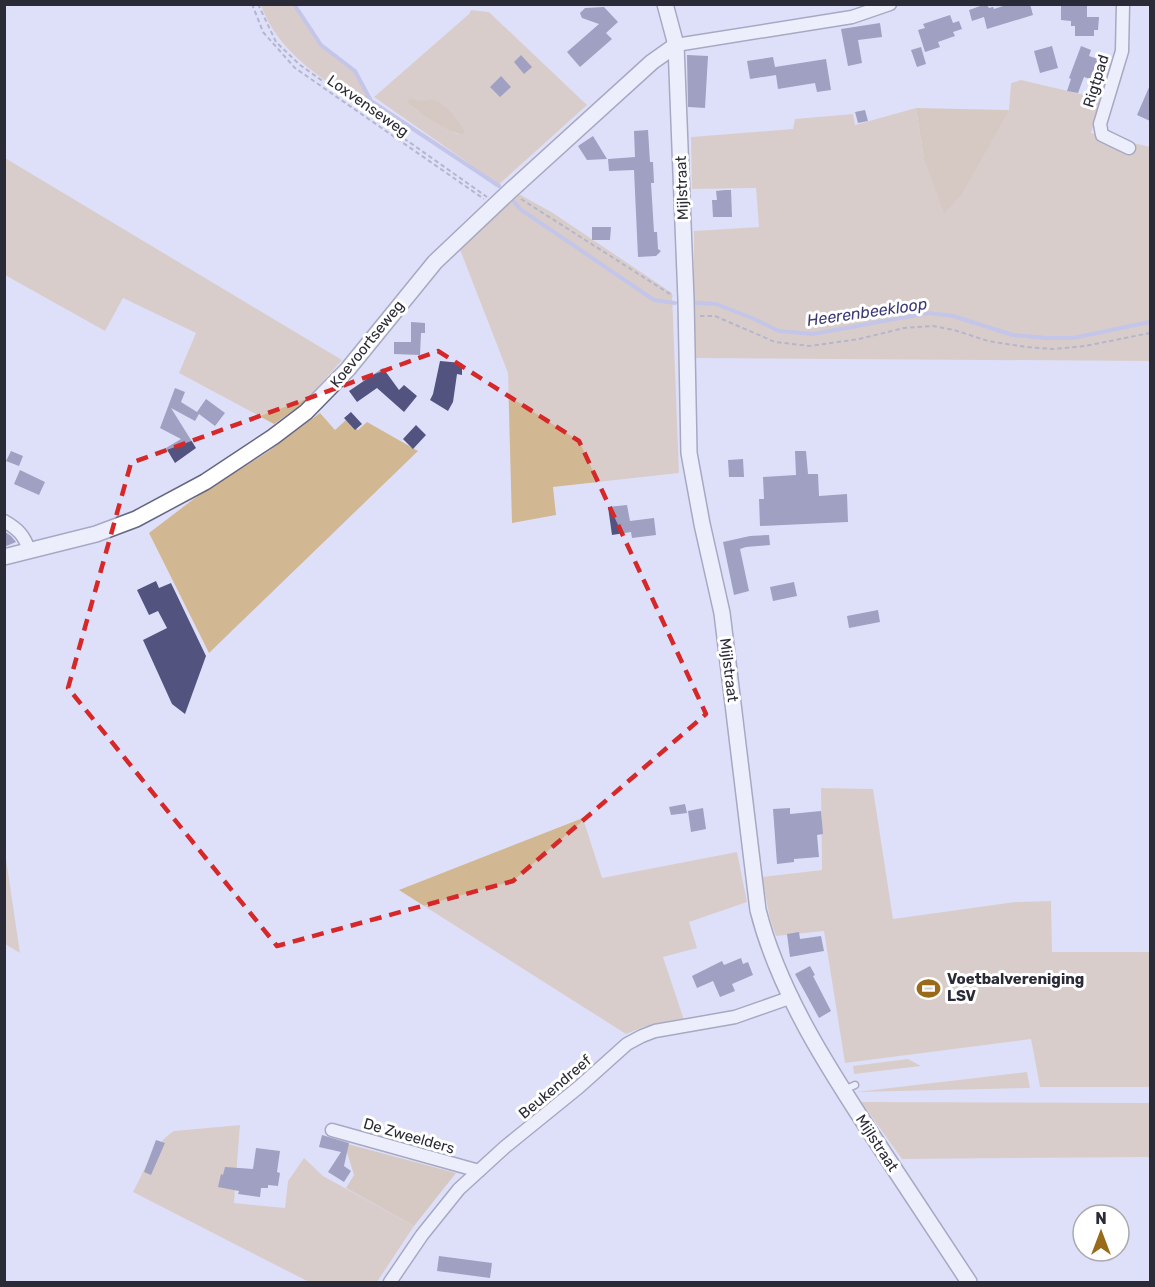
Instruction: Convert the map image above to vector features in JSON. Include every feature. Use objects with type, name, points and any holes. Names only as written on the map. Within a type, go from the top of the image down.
[{"type":"street","name":"Mijlstraat","points":[[665,4],[676,45],[686,300],[689,453],[722,613],[758,910],[764,935],[792,997],[969,1282]]},
{"type":"street","points":[[676,45],[852,17],[890,4]]},
{"type":"street","name":"Rigtpad","points":[[1123,4],[1122,51],[1100,124],[1102,135],[1129,148]]},
{"type":"street","name":"Koevoortseweg","points":[[4,557],[96,534],[136,519],[197,487],[273,437],[306,412],[329,390],[372,340],[423,275],[510,191],[652,62],[676,45]]},
{"type":"street","points":[[4,521],[17,528],[25,537],[29,550]]},
{"type":"street","name":"Beukendreef","points":[[390,1282],[446,1204],[505,1147],[579,1087],[627,1044],[655,1031],[735,1017],[792,997]]},
{"type":"street","name":"De Zweelders","points":[[332,1130],[479,1171]]},
{"type":"path","name":"Loxvenseweg","points":[[252,4],[263,32],[295,68],[496,204]]},
{"type":"path","name":"Loxvenseweg","points":[[258,4],[276,42],[300,65],[496,204]]},
{"type":"path","points":[[510,191],[679,300],[686,300]]},
{"type":"path","points":[[686,317],[715,316],[775,342],[810,346],[859,339],[904,328],[933,326],[988,341],[1053,349],[1085,346],[1150,333]]},
{"type":"highlighted area","points":[[438,351],[579,441],[706,714],[513,881],[277,946],[68,688],[131,463]]},
{"type":"shaded area","points":[[261,5],[294,5],[321,45],[355,71],[371,101],[365,108],[319,76],[291,52],[279,38]]},
{"type":"shaded area","points":[[471,10],[489,12],[587,105],[496,187],[467,162],[374,97]],"holes":[[[412,98],[421,102],[459,135],[415,109]]]},
{"type":"shaded area","points":[[1021,80],[1102,99],[1091,133],[1150,147],[1150,361],[694,358],[694,231],[759,227],[756,188],[692,189],[691,137],[793,129],[795,119],[853,114],[855,125],[916,108],[924,159],[1009,110],[1011,83]]},
{"type":"shaded area","points":[[412,98],[420,101],[440,102],[465,131],[463,134],[451,131],[434,122],[407,101]]},
{"type":"shaded area","points":[[916,108],[1009,110],[962,194],[944,214],[924,159]]},
{"type":"shaded area","points":[[5,158],[342,360],[305,402],[274,424],[179,373],[196,333],[123,298],[105,331],[5,275]]},
{"type":"shaded area","points":[[517,193],[553,213],[672,293],[679,473],[553,487],[556,515],[512,523],[508,373],[459,247]]},
{"type":"shaded area","points":[[320,413],[335,430],[346,420],[358,430],[367,422],[418,451],[209,653],[149,533],[195,498],[269,451]]},
{"type":"shaded area","points":[[821,788],[873,789],[893,919],[1015,902],[1051,901],[1052,952],[1150,952],[1150,1087],[1040,1087],[1031,1039],[845,1063],[824,931],[776,936],[770,919],[762,877],[822,870]]},
{"type":"shaded area","points":[[583,818],[602,878],[737,852],[747,902],[689,922],[697,948],[663,957],[684,1020],[643,1027],[626,1034],[399,890]]},
{"type":"shaded area","points":[[5,852],[20,953],[5,944]]},
{"type":"shaded area","points":[[908,1059],[921,1066],[854,1074],[853,1066]]},
{"type":"shaded area","points":[[1027,1072],[1030,1088],[856,1092]]},
{"type":"shaded area","points":[[861,1102],[1150,1103],[1150,1157],[902,1159]]},
{"type":"shaded area","points":[[240,1125],[234,1203],[285,1208],[288,1181],[304,1158],[323,1176],[414,1226],[377,1282],[309,1282],[133,1192],[155,1150],[174,1131]]},
{"type":"shaded area","points":[[344,1143],[456,1173],[414,1226],[346,1188],[354,1175]]},
{"type":"building","points":[[986,4],[989,8],[994,9],[1009,4],[1030,4],[1033,15],[987,29],[984,17],[972,21],[969,10]]},
{"type":"building","points":[[1061,4],[1087,4],[1087,17],[1099,17],[1098,30],[1094,30],[1094,36],[1075,36],[1075,26],[1071,26],[1071,21],[1061,20]]},
{"type":"building","points":[[604,7],[618,22],[606,33],[612,39],[580,67],[567,52],[599,24],[582,18],[580,13],[585,8]]},
{"type":"building","points":[[950,15],[953,23],[959,21],[962,29],[953,32],[955,36],[938,42],[940,47],[925,52],[918,30],[925,28],[923,24]]},
{"type":"building","points":[[880,23],[882,37],[858,40],[862,63],[848,66],[841,29]]},
{"type":"building","points":[[1052,46],[1058,68],[1040,73],[1034,51]]},
{"type":"building","points":[[1081,46],[1091,50],[1089,56],[1098,59],[1090,79],[1084,77],[1078,93],[1067,91],[1071,79],[1069,78]]},
{"type":"building","points":[[921,47],[926,64],[917,67],[911,50]]},
{"type":"building","points":[[521,55],[532,67],[524,74],[514,62]]},
{"type":"building","points":[[687,55],[708,56],[705,108],[688,107]]},
{"type":"building","points":[[773,57],[775,67],[826,59],[831,90],[817,92],[815,83],[778,89],[776,75],[750,79],[747,61]]},
{"type":"building","points":[[501,76],[511,87],[500,97],[490,87]]},
{"type":"building","points":[[1150,85],[1150,121],[1137,115]]},
{"type":"building","points":[[865,110],[868,121],[858,123],[855,112]]},
{"type":"building","points":[[648,130],[650,162],[653,162],[654,183],[651,183],[654,232],[657,232],[658,249],[661,251],[656,256],[638,257],[634,170],[609,171],[608,159],[635,157],[634,131]]},
{"type":"building","points":[[593,136],[607,159],[587,160],[578,146]]},
{"type":"building","points":[[731,190],[732,217],[713,217],[712,200],[717,200],[716,191]]},
{"type":"building","points":[[592,227],[611,227],[610,240],[592,240]]},
{"type":"building","points":[[411,322],[425,323],[425,333],[421,333],[420,355],[394,354],[394,342],[411,342]]},
{"type":"building","points":[[440,361],[462,363],[462,375],[457,374],[453,402],[448,411],[430,400]]},
{"type":"building","points":[[383,368],[399,390],[404,385],[417,396],[404,412],[377,388],[357,402],[349,391]]},
{"type":"building","points":[[175,388],[185,392],[181,402],[197,412],[206,399],[225,413],[215,426],[199,414],[195,421],[171,408],[196,448],[175,463],[166,448],[181,439],[160,428]]},
{"type":"building","points":[[351,412],[362,424],[355,430],[344,418]]},
{"type":"building","points":[[416,425],[426,435],[413,449],[403,439]]},
{"type":"building","points":[[11,451],[23,456],[19,466],[6,461]]},
{"type":"building","points":[[795,451],[806,451],[808,474],[818,474],[819,496],[847,494],[848,522],[760,526],[759,499],[764,499],[763,477],[796,475]]},
{"type":"building","points":[[743,459],[744,477],[729,477],[728,460]]},
{"type":"building","points":[[20,470],[45,482],[39,495],[14,484]]},
{"type":"building","points":[[627,505],[630,521],[654,518],[656,535],[632,538],[631,532],[612,535],[608,507]]},
{"type":"building","points":[[4,531],[11,536],[16,542],[4,547]]},
{"type":"building","points":[[769,535],[770,545],[740,549],[749,591],[734,595],[723,542],[750,536]]},
{"type":"building","points":[[156,581],[159,588],[171,583],[206,656],[185,714],[172,704],[143,640],[167,628],[158,611],[149,615],[137,590]]},
{"type":"building","points":[[794,582],[797,596],[773,601],[770,587]]},
{"type":"building","points":[[878,610],[880,622],[849,628],[847,616]]},
{"type":"building","points":[[685,804],[687,813],[671,815],[669,807]]},
{"type":"building","points":[[703,808],[706,829],[691,832],[688,811]]},
{"type":"building","points":[[790,808],[790,814],[821,811],[823,834],[817,835],[819,857],[794,859],[794,862],[777,864],[773,809]]},
{"type":"building","points":[[799,932],[800,939],[821,936],[824,951],[790,957],[787,934]]},
{"type":"building","points":[[741,958],[743,964],[748,962],[753,975],[732,984],[735,991],[720,997],[713,981],[697,988],[692,976],[722,961],[724,965]]},
{"type":"building","points":[[810,966],[831,1011],[819,1018],[795,974]]},
{"type":"building","points":[[322,1135],[349,1143],[344,1166],[351,1171],[344,1182],[328,1172],[341,1152],[319,1147]]},
{"type":"building","points":[[156,1140],[165,1143],[151,1175],[144,1172]]},
{"type":"building","points":[[256,1148],[280,1151],[278,1186],[268,1185],[268,1188],[261,1188],[260,1197],[238,1194],[239,1191],[218,1187],[225,1167],[253,1169]]},
{"type":"building","points":[[439,1256],[492,1263],[490,1278],[437,1271]]},
{"type":"waterway","name":"Heerenbeekloop","points":[[294,4],[321,45],[355,71],[371,101],[499,186]]},
{"type":"waterway","name":"Heerenbeekloop","points":[[514,202],[520,209],[654,300],[675,303]]},
{"type":"waterway","name":"Heerenbeekloop","points":[[697,303],[716,304],[779,331],[813,334],[928,313],[953,316],[1013,335],[1047,338],[1073,338],[1150,322]]},
{"type":"place","name":"Voetbalvereniging LSV","points":[[929,988]]}]
